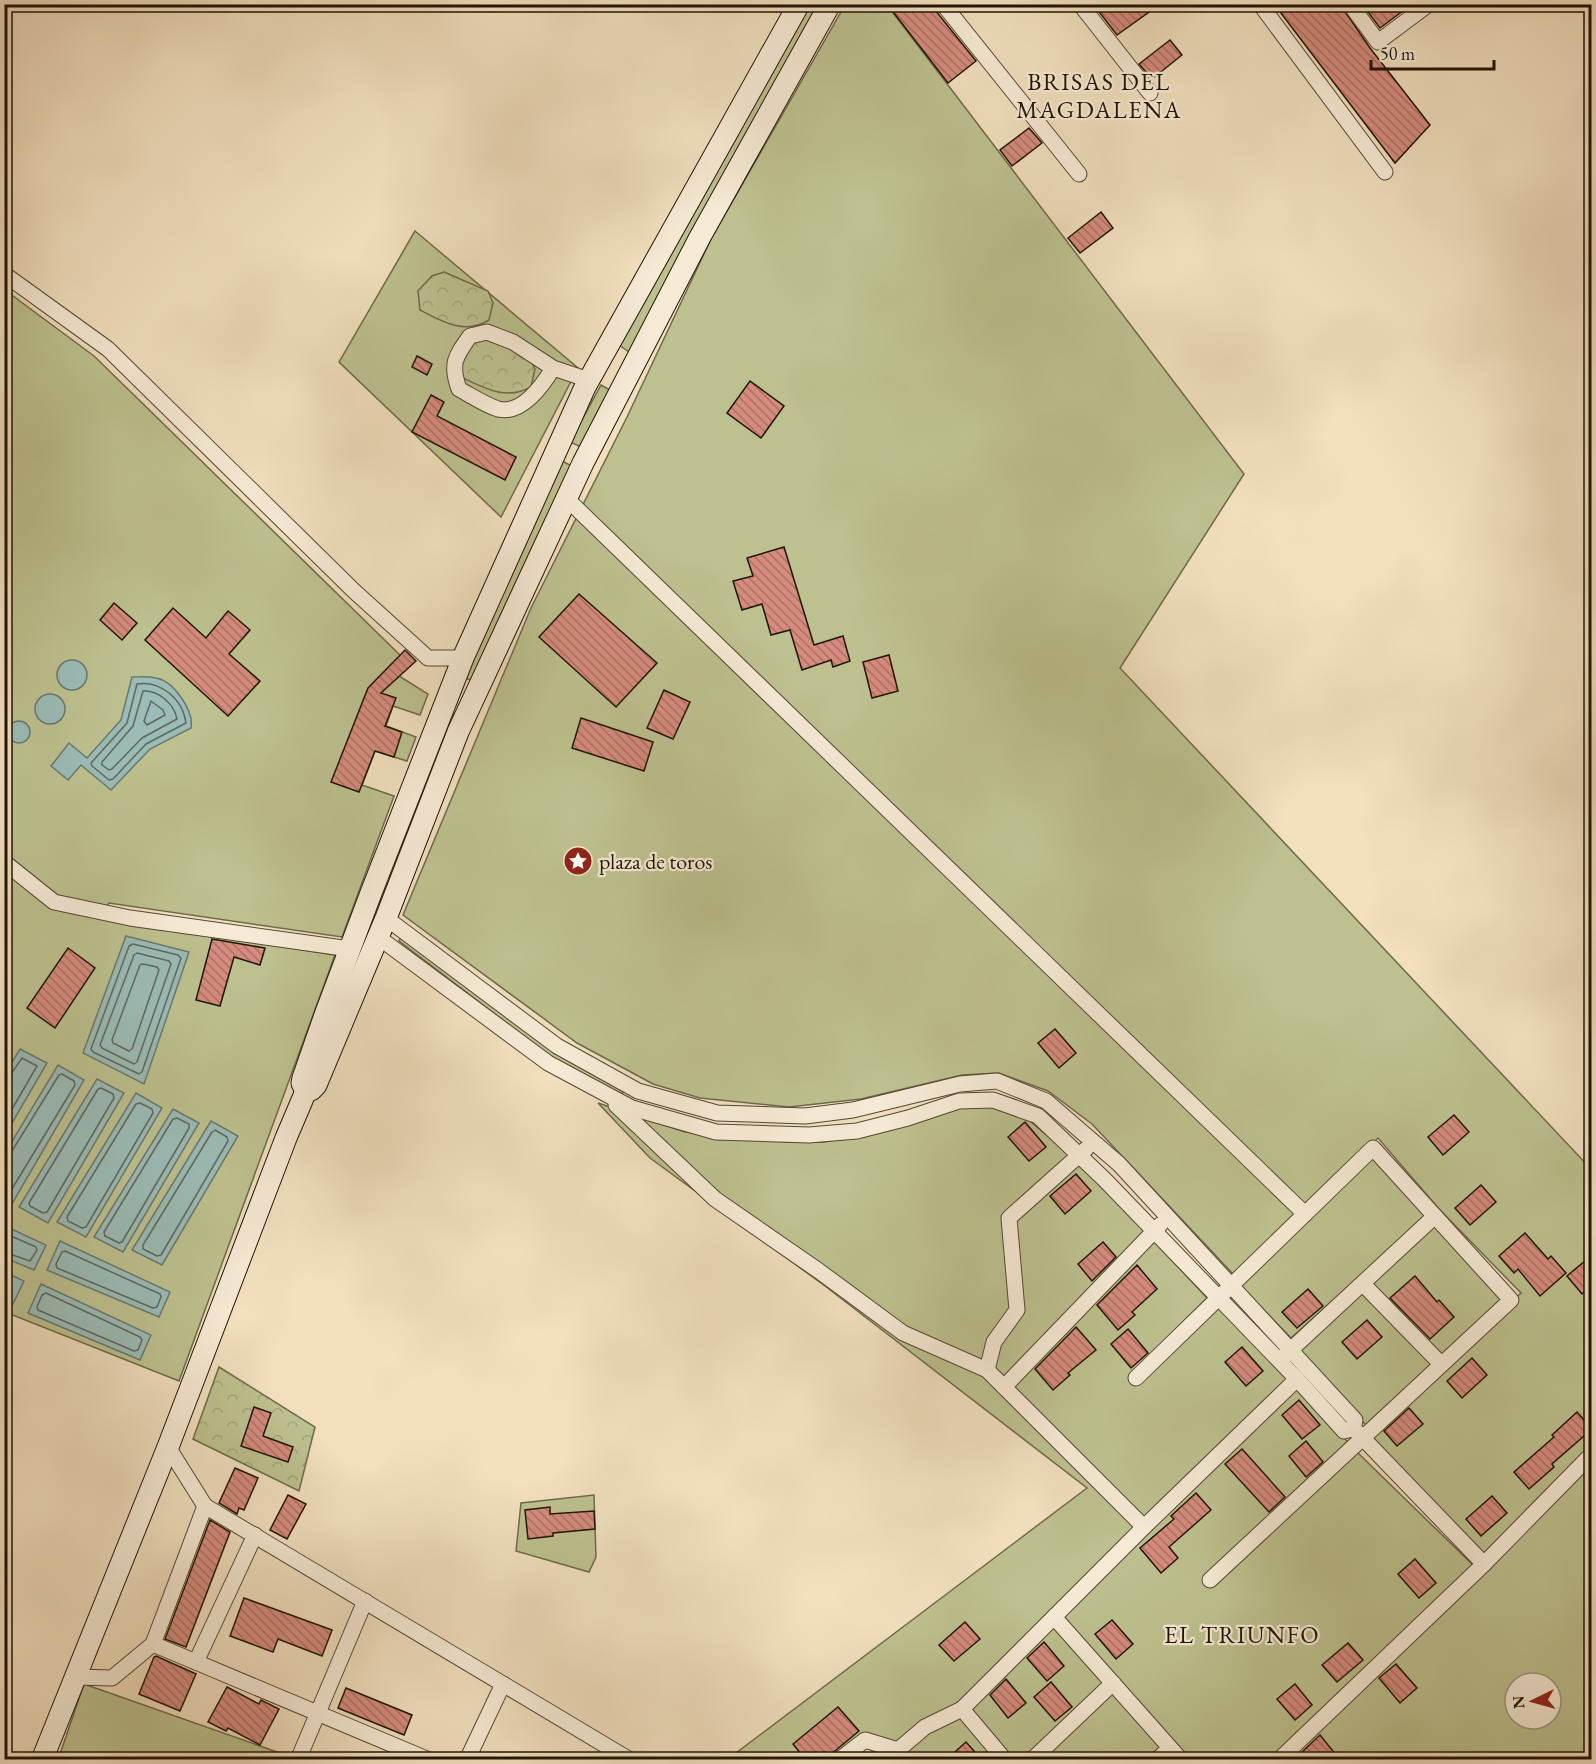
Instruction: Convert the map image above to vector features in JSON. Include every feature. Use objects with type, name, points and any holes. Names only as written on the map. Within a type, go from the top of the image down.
[{"type":"main road","points":[[42,1760],[168,1447],[306,1091],[302,1083],[303,1078],[350,949],[463,658],[589,380],[799,4]]},
{"type":"main road","points":[[306,1091],[316,1085],[463,723],[567,499],[700,237],[830,4]]},
{"type":"street","points":[[943,4],[1079,174]]},
{"type":"street","points":[[1080,4],[1150,93]]},
{"type":"street","points":[[1260,4],[1385,172]]},
{"type":"street","points":[[1350,4],[1378,42],[1429,4]]},
{"type":"street","points":[[4,274],[108,349],[354,591],[428,658],[463,658]]},
{"type":"street","points":[[554,368],[541,387],[525,401],[513,409],[500,410],[459,389],[453,373],[456,356],[470,336],[488,332],[513,342],[554,368],[589,380]]},
{"type":"street","points":[[567,499],[1305,1214]]},
{"type":"street","points":[[4,862],[54,902],[130,918],[350,949]]},
{"type":"street","points":[[382,927],[548,1063],[632,1108],[716,1132],[809,1136],[857,1131],[908,1118],[959,1101],[993,1100],[1038,1116],[1080,1155],[1218,1298],[1355,1420],[1358,1434],[1484,1564]]},
{"type":"street","points":[[382,927],[557,1047],[638,1091],[717,1113],[805,1116],[853,1110],[960,1084],[997,1081],[1046,1101],[1119,1164],[1231,1286],[1285,1356],[1297,1379],[1344,1431],[1358,1434]]},
{"type":"street","points":[[606,1094],[715,1199],[903,1333],[987,1370],[1144,1527]]},
{"type":"street","points":[[987,1370],[994,1342],[1017,1310],[1009,1218],[1093,1142]]},
{"type":"street","points":[[1136,1378],[1373,1148],[1511,1300],[1441,1364],[1358,1434],[1210,1580]]},
{"type":"street","points":[[1285,1356],[1435,1216]]},
{"type":"street","points":[[1004,1387],[1168,1217]]},
{"type":"street","points":[[1363,1284],[1441,1364]]},
{"type":"street","points":[[839,1760],[865,1740],[897,1755],[925,1727],[962,1709],[1144,1527],[1297,1379]]},
{"type":"street","points":[[168,1447],[205,1506],[503,1684],[611,1755],[630,1760]]},
{"type":"street","points":[[1279,1760],[1484,1564],[1589,1457]]},
{"type":"street","points":[[75,1677],[112,1678],[153,1644],[205,1506]]},
{"type":"street","points":[[196,1662],[255,1535]]},
{"type":"street","points":[[298,1760],[365,1601]]},
{"type":"street","points":[[1054,1617],[1175,1754],[1157,1760]]},
{"type":"street","points":[[153,1644],[429,1760]]},
{"type":"street","points":[[1032,1760],[1113,1683]]},
{"type":"street","points":[[467,1760],[503,1684]]},
{"type":"street","points":[[962,1709],[1005,1760]]},
{"type":"green space","points":[[807,5],[821,5],[629,352],[619,345]]},
{"type":"green space","points":[[845,5],[887,5],[1244,474],[1120,668],[1591,1169],[1591,1453],[1484,1558],[1368,1438],[1521,1293],[1440,1210],[1378,1138],[1234,1275],[1092,1124],[1048,1091],[999,1073],[962,1075],[861,1099],[789,1107],[700,1098],[653,1084],[577,1043],[403,915],[531,608],[627,417],[711,239]]},
{"type":"green space","points":[[415,231],[578,368],[501,517],[339,362]]},
{"type":"green space","points":[[444,272],[488,291],[493,303],[489,320],[463,327],[420,310],[418,291],[432,276]]},
{"type":"green space","points":[[5,290],[94,356],[400,655],[399,676],[428,694],[420,715],[393,706],[386,726],[416,737],[407,761],[375,751],[362,785],[394,796],[342,937],[109,903],[98,917],[335,955],[179,1381],[5,1312]]},
{"type":"green space","points":[[485,338],[529,357],[535,369],[531,387],[513,393],[504,393],[487,389],[461,377],[460,358],[473,342]]},
{"type":"green space","points":[[601,385],[610,390],[581,447],[570,442]]},
{"type":"green space","points":[[562,461],[572,466],[472,681],[464,677]]},
{"type":"green space","points":[[448,712],[456,716],[383,901],[376,898]]},
{"type":"green space","points":[[401,937],[623,1089],[622,1096],[554,1059],[399,941]]},
{"type":"green space","points":[[598,1103],[685,1132],[786,1142],[824,1142],[862,1135],[976,1105],[1002,1109],[1031,1122],[1071,1156],[1006,1215],[1013,1309],[983,1371],[1138,1527],[960,1704],[897,1746],[866,1736],[834,1759],[728,1759],[1087,1488],[825,1286],[650,1158]]},
{"type":"green space","points":[[1377,1147],[1430,1213],[1291,1338],[1237,1282]]},
{"type":"green space","points":[[1077,1161],[1147,1233],[1004,1381],[992,1369],[999,1343],[1021,1311],[1015,1219]]},
{"type":"green space","points":[[1437,1219],[1509,1292],[1441,1357],[1369,1284]]},
{"type":"green space","points":[[1152,1239],[1207,1298],[1130,1375],[1216,1303],[1291,1380],[1144,1521],[1008,1387]]},
{"type":"green space","points":[[1363,1288],[1435,1364],[1366,1425],[1296,1351]]},
{"type":"green space","points":[[219,1367],[315,1427],[299,1491],[193,1439]]},
{"type":"green space","points":[[1297,1387],[1357,1452],[1475,1567],[1273,1759],[1011,1759],[968,1710]]},
{"type":"green space","points":[[1591,1458],[1591,1759],[1284,1760]]},
{"type":"green space","points":[[594,1495],[596,1557],[589,1572],[516,1551],[521,1503]]},
{"type":"green space","points":[[84,1684],[297,1759],[58,1760]]},
{"type":"green space","points":[[961,1715],[999,1760],[901,1760],[902,1753],[929,1729]]},
{"type":"water","points":[[72,660],[83,664],[87,675],[83,686],[72,690],[61,686],[57,675],[61,664]]},
{"type":"water","points":[[132,677],[153,677],[163,680],[176,691],[189,713],[191,728],[150,749],[111,790],[81,765],[68,780],[51,766],[69,743],[87,758],[121,720]]},
{"type":"water","points":[[50,694],[61,698],[65,709],[61,720],[50,724],[39,720],[35,709],[39,698]]},
{"type":"water","points":[[19,721],[27,724],[30,732],[27,740],[19,743],[11,740],[8,732],[11,724]]},
{"type":"water","points":[[126,936],[189,952],[144,1084],[83,1053]]},
{"type":"water","points":[[20,1049],[47,1063],[5,1135],[5,1074]]},
{"type":"water","points":[[58,1065],[84,1080],[9,1209],[5,1207],[5,1153]]},
{"type":"water","points":[[97,1079],[124,1093],[48,1223],[19,1207]]},
{"type":"water","points":[[136,1093],[162,1108],[86,1237],[57,1222]]},
{"type":"water","points":[[173,1109],[199,1123],[123,1252],[94,1237]]},
{"type":"water","points":[[211,1121],[238,1136],[162,1265],[132,1250]]},
{"type":"water","points":[[5,1226],[46,1245],[34,1270],[5,1258]]},
{"type":"water","points":[[60,1241],[170,1292],[159,1317],[47,1270]]},
{"type":"water","points":[[5,1272],[24,1281],[12,1306],[5,1303]]},
{"type":"water","points":[[41,1284],[151,1335],[140,1360],[28,1313]]},
{"type":"building","points":[[887,4],[933,4],[935,10],[976,61],[948,83]]},
{"type":"building","points":[[1093,4],[1143,4],[1149,12],[1117,35]]},
{"type":"building","points":[[1274,4],[1340,4],[1370,48],[1430,125],[1395,163]]},
{"type":"building","points":[[1362,4],[1412,4],[1380,28]]},
{"type":"building","points":[[1170,40],[1182,55],[1152,79],[1139,64]]},
{"type":"building","points":[[1029,128],[1042,143],[1012,166],[1000,150]]},
{"type":"building","points":[[1101,212],[1113,228],[1080,253],[1068,238]]},
{"type":"building","points":[[417,356],[432,364],[427,375],[412,367]]},
{"type":"building","points":[[750,381],[784,406],[761,438],[727,413]]},
{"type":"building","points":[[431,395],[444,402],[437,416],[516,457],[505,480],[412,432]]},
{"type":"building","points":[[784,547],[814,645],[843,636],[850,661],[833,667],[831,660],[802,670],[790,630],[771,635],[762,604],[742,610],[733,581],[753,576],[747,558]]},
{"type":"building","points":[[579,594],[657,663],[616,707],[539,637]]},
{"type":"building","points":[[114,603],[137,623],[122,640],[100,620]]},
{"type":"building","points":[[173,608],[206,638],[228,611],[250,630],[229,654],[260,681],[228,716],[145,640]]},
{"type":"building","points":[[405,650],[416,661],[381,693],[396,698],[385,726],[402,732],[394,757],[375,751],[359,792],[331,782],[368,688]]},
{"type":"building","points":[[889,655],[898,691],[872,698],[863,662]]},
{"type":"building","points":[[664,690],[690,702],[673,739],[647,728]]},
{"type":"building","points":[[581,718],[653,742],[644,771],[572,748]]},
{"type":"building","points":[[212,939],[265,948],[260,965],[234,957],[220,1006],[196,1000]]},
{"type":"building","points":[[68,948],[95,968],[55,1028],[27,1008]]},
{"type":"building","points":[[1055,1029],[1076,1053],[1059,1068],[1038,1043]]},
{"type":"building","points":[[1454,1115],[1469,1132],[1443,1155],[1428,1137]]},
{"type":"building","points":[[1025,1122],[1046,1147],[1029,1161],[1008,1137]]},
{"type":"building","points":[[1076,1174],[1091,1191],[1065,1214],[1050,1196]]},
{"type":"building","points":[[1481,1185],[1496,1202],[1470,1225],[1455,1208]]},
{"type":"building","points":[[1525,1233],[1548,1259],[1551,1256],[1566,1273],[1540,1296],[1518,1269],[1514,1273],[1499,1256]]},
{"type":"building","points":[[1103,1242],[1116,1257],[1092,1281],[1078,1264]]},
{"type":"building","points":[[1592,1255],[1592,1285],[1582,1294],[1567,1276]]},
{"type":"building","points":[[1137,1265],[1157,1289],[1132,1312],[1135,1315],[1118,1330],[1097,1305]]},
{"type":"building","points":[[1415,1276],[1437,1302],[1439,1300],[1454,1317],[1430,1339],[1390,1298]]},
{"type":"building","points":[[1308,1289],[1323,1306],[1297,1328],[1282,1312]]},
{"type":"building","points":[[1367,1320],[1382,1337],[1357,1359],[1342,1342]]},
{"type":"building","points":[[1076,1327],[1096,1350],[1068,1373],[1070,1375],[1053,1390],[1035,1369]]},
{"type":"building","points":[[1128,1329],[1148,1353],[1131,1368],[1111,1344]]},
{"type":"building","points":[[1242,1347],[1263,1371],[1246,1386],[1225,1362]]},
{"type":"building","points":[[1472,1358],[1487,1375],[1462,1398],[1447,1381]]},
{"type":"building","points":[[1299,1400],[1320,1425],[1302,1439],[1282,1415]]},
{"type":"building","points":[[254,1407],[271,1413],[263,1436],[293,1447],[288,1462],[241,1446]]},
{"type":"building","points":[[1409,1408],[1423,1424],[1397,1446],[1384,1431]]},
{"type":"building","points":[[1577,1412],[1592,1429],[1552,1464],[1554,1467],[1529,1489],[1514,1472],[1554,1437],[1552,1435]]},
{"type":"building","points":[[1306,1441],[1323,1462],[1306,1477],[1289,1456]]},
{"type":"building","points":[[1242,1449],[1285,1497],[1269,1512],[1225,1464]]},
{"type":"building","points":[[235,1468],[258,1478],[244,1510],[239,1508],[237,1514],[219,1503]]},
{"type":"building","points":[[1196,1493],[1211,1510],[1169,1547],[1178,1558],[1161,1573],[1140,1548],[1174,1519],[1171,1516]]},
{"type":"building","points":[[288,1495],[306,1504],[287,1539],[270,1530]]},
{"type":"building","points":[[1492,1496],[1507,1513],[1481,1536],[1466,1519]]},
{"type":"building","points":[[550,1507],[550,1514],[594,1511],[595,1529],[553,1533],[553,1536],[528,1539],[525,1510]]},
{"type":"building","points":[[210,1520],[230,1532],[186,1647],[165,1639]]},
{"type":"building","points":[[1415,1559],[1436,1583],[1419,1598],[1398,1574]]},
{"type":"building","points":[[244,1598],[332,1630],[322,1656],[278,1639],[273,1652],[230,1636]]},
{"type":"building","points":[[1112,1620],[1133,1644],[1116,1659],[1095,1634]]},
{"type":"building","points":[[965,1622],[980,1639],[954,1661],[939,1645]]},
{"type":"building","points":[[1044,1642],[1064,1666],[1047,1681],[1027,1658]]},
{"type":"building","points":[[1348,1643],[1363,1660],[1337,1682],[1322,1665]]},
{"type":"building","points":[[156,1656],[196,1674],[180,1711],[139,1694]]},
{"type":"building","points":[[1396,1664],[1417,1688],[1400,1703],[1379,1678]]},
{"type":"building","points":[[1006,1679],[1026,1703],[1008,1718],[990,1695]]},
{"type":"building","points":[[1051,1682],[1072,1707],[1055,1721],[1034,1697]]},
{"type":"building","points":[[1295,1684],[1312,1705],[1295,1720],[1277,1699]]},
{"type":"building","points":[[227,1687],[259,1704],[261,1700],[279,1709],[260,1745],[228,1728],[226,1731],[208,1722]]},
{"type":"building","points":[[346,1688],[412,1715],[404,1735],[338,1708]]},
{"type":"building","points":[[838,1707],[859,1731],[824,1760],[806,1760],[793,1744]]},
{"type":"building","points":[[1320,1735],[1340,1760],[1310,1760],[1303,1751]]},
{"type":"building","points":[[966,1742],[982,1760],[946,1760]]},
{"type":"place","name":"plaza de toros","points":[[578,861]]},
{"type":"district","name":"BRISAS DEL MAGDALENA","points":[[1099,95]]},
{"type":"district","name":"EL TRIUNFO","points":[[1242,1634]]}]
